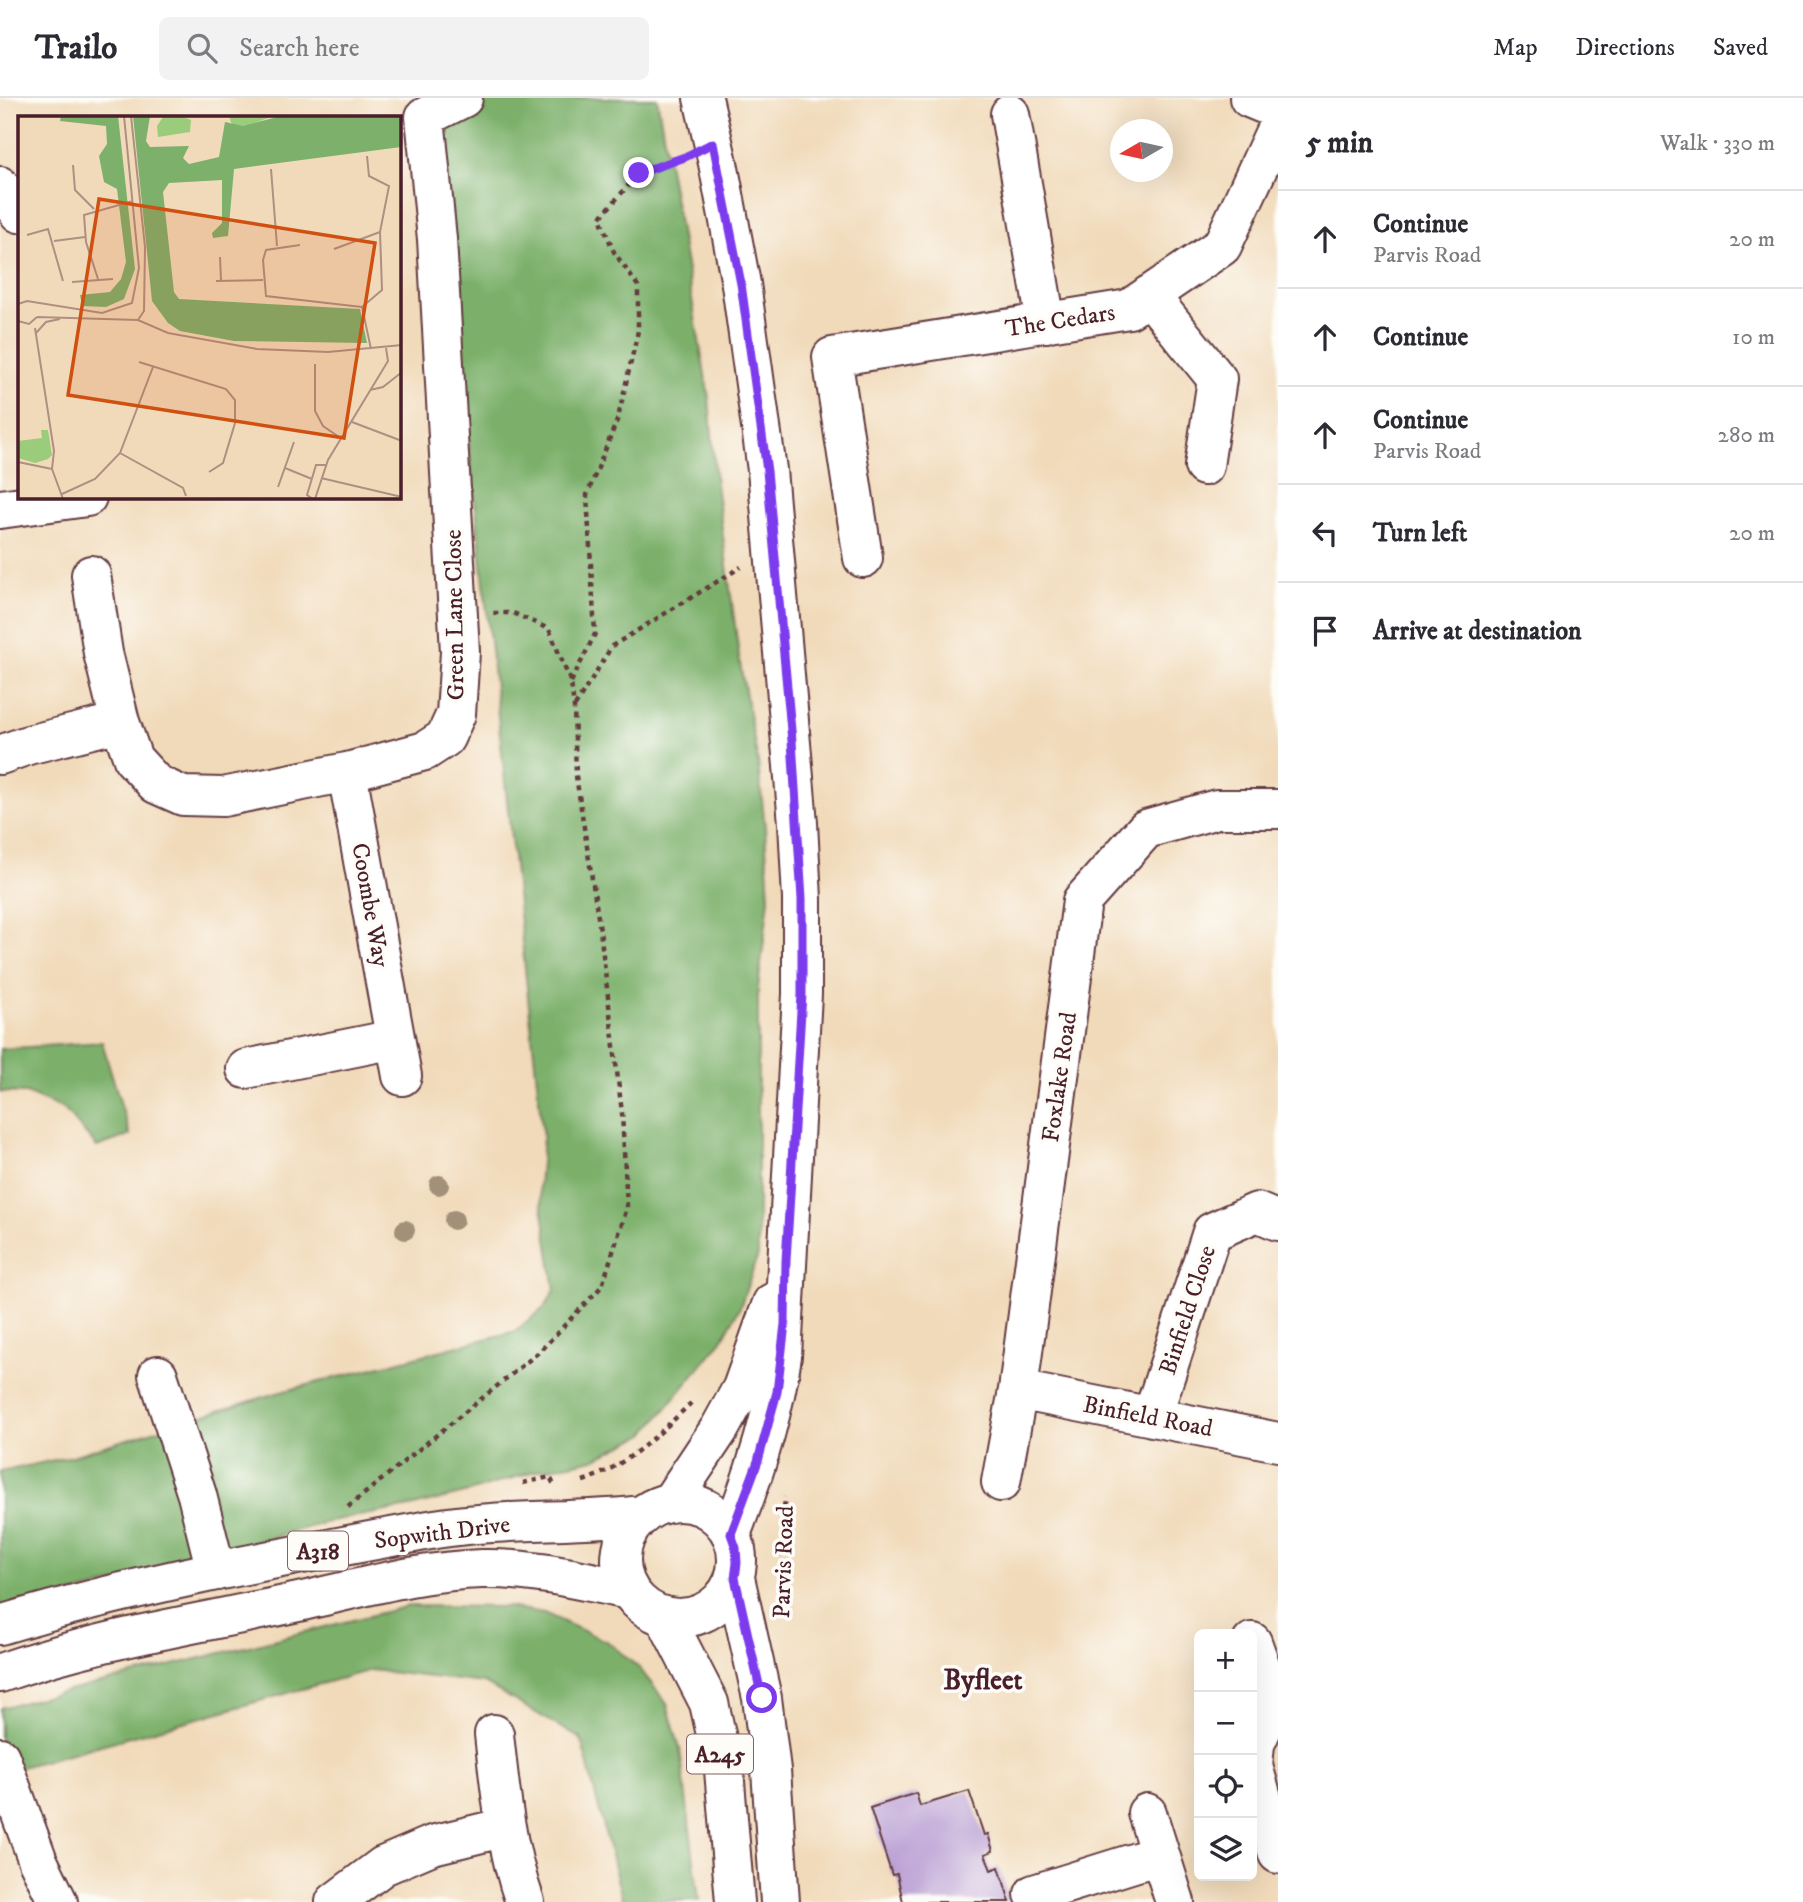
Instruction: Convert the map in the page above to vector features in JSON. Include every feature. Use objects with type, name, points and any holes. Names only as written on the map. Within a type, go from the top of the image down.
[{"type":"street","points":[[416,107],[463,98]]},
{"type":"street","name":"Parvis Road","points":[[703,98],[741,284],[767,471],[796,795],[802,899],[802,994],[786,1261],[785,1324],[777,1392],[758,1461],[731,1534]]},
{"type":"street","points":[[1249,98],[1278,110]]},
{"type":"street","name":"Green Lane Close","points":[[91,575],[103,653],[120,722],[133,759],[156,784],[183,796],[223,797],[347,772],[425,751],[445,738],[456,714],[460,652],[438,252],[416,107]]},
{"type":"street","points":[[1010,114],[1046,323]]},
{"type":"street","name":"The Cedars","points":[[863,558],[832,357],[1129,309],[1222,246],[1278,125]]},
{"type":"street","points":[[0,186],[18,212]]},
{"type":"street","points":[[1149,295],[1217,379],[1204,466]]},
{"type":"street","points":[[0,509],[70,499]]},
{"type":"street","points":[[0,755],[28,745],[120,722]]},
{"type":"street","name":"Coombe Way","points":[[347,772],[402,1076]]},
{"type":"street","name":"Foxlake Road","points":[[1001,1482],[1018,1390],[1082,901],[1146,829],[1217,809],[1278,809]]},
{"type":"street","points":[[246,1069],[395,1039]]},
{"type":"street","name":"Binfield Close","points":[[1152,1417],[1212,1232],[1257,1212],[1278,1221]]},
{"type":"street","name":"Parvis Road","points":[[656,1509],[720,1428],[742,1388],[786,1261]]},
{"type":"street","points":[[159,1375],[197,1496],[216,1572]]},
{"type":"street","name":"Binfield Road","points":[[1018,1390],[1278,1442]]},
{"type":"street","points":[[656,1509],[688,1503],[706,1508],[720,1519],[731,1534]]},
{"type":"street","name":"Sopwith Drive","points":[[0,1625],[273,1559],[462,1525],[600,1520],[656,1509]]},
{"type":"street","name":"A245","points":[[629,1590],[621,1558],[624,1542],[631,1527],[656,1509]]},
{"type":"street","name":"A245","points":[[731,1534],[737,1556],[735,1578]]},
{"type":"street","name":"Sopwith Drive","points":[[0,1673],[42,1658],[399,1577],[484,1569],[555,1573],[629,1590]]},
{"type":"street","points":[[629,1590],[645,1606],[666,1617],[683,1618],[700,1615],[721,1600],[735,1578]]},
{"type":"street","name":"Parvis Road","points":[[735,1578],[762,1698],[771,1770],[780,1902]]},
{"type":"street","name":"A245","points":[[666,1617],[709,1703],[724,1770],[735,1902]]},
{"type":"street","points":[[1257,1656],[1272,1698],[1270,1710],[1255,1744],[1253,1766],[1278,1854]]},
{"type":"street","points":[[494,1734],[506,1828],[514,1871],[525,1902]]},
{"type":"street","points":[[0,1757],[38,1861],[58,1902]]},
{"type":"street","points":[[1147,1813],[1175,1902]]},
{"type":"street","points":[[335,1902],[383,1866],[432,1845],[506,1828]]},
{"type":"street","points":[[1034,1894],[1159,1855]]},
{"type":"path","points":[[571,683],[595,634],[586,495],[618,418],[638,331],[638,286],[614,252],[600,218],[639,173],[685,157],[713,143]]},
{"type":"path","points":[[574,707],[612,646],[741,568],[739,555]]},
{"type":"path","points":[[347,1508],[539,1352],[603,1286],[628,1208],[622,1113],[603,956],[576,776],[571,683],[549,629],[513,612],[458,615]]},
{"type":"path","points":[[571,1486],[605,1474],[638,1452],[692,1401]]},
{"type":"path","name":"Parvis Road","points":[[781,1618],[781,1553],[786,1486]]},
{"type":"path","points":[[544,1491],[563,1488]]},
{"type":"green space","points":[[491,98],[657,98],[709,398],[716,484],[740,663],[758,762],[765,828],[769,899],[758,989],[758,1255],[740,1307],[722,1340],[645,1434],[594,1459],[535,1471],[410,1507],[335,1520],[247,1544],[187,1565],[0,1612],[0,1472],[72,1456],[277,1393],[516,1331],[544,1308],[555,1290],[539,1187],[543,1138],[435,125]]},
{"type":"green space","points":[[102,1042],[130,1135],[97,1147],[64,1109],[26,1093],[0,1092],[0,1049]]},
{"type":"green space","points":[[409,1606],[508,1607],[544,1613],[608,1642],[640,1669],[667,1704],[680,1749],[699,1900],[623,1902],[581,1739],[484,1683],[371,1670],[0,1773],[0,1708]]},
{"type":"building","points":[[969,1791],[984,1835],[988,1834],[993,1851],[985,1854],[991,1870],[999,1867],[1010,1902],[903,1902],[897,1874],[892,1875],[870,1808],[916,1793],[920,1806]]},
{"type":"district","name":"Byfleet","points":[[983,1679]]},
{"type":"route","points":[[639,173],[685,157],[713,143],[741,284],[767,471],[792,741],[802,899],[802,994],[786,1261],[785,1324],[777,1392],[758,1461],[731,1534],[736,1548],[735,1578],[762,1698]]}]
